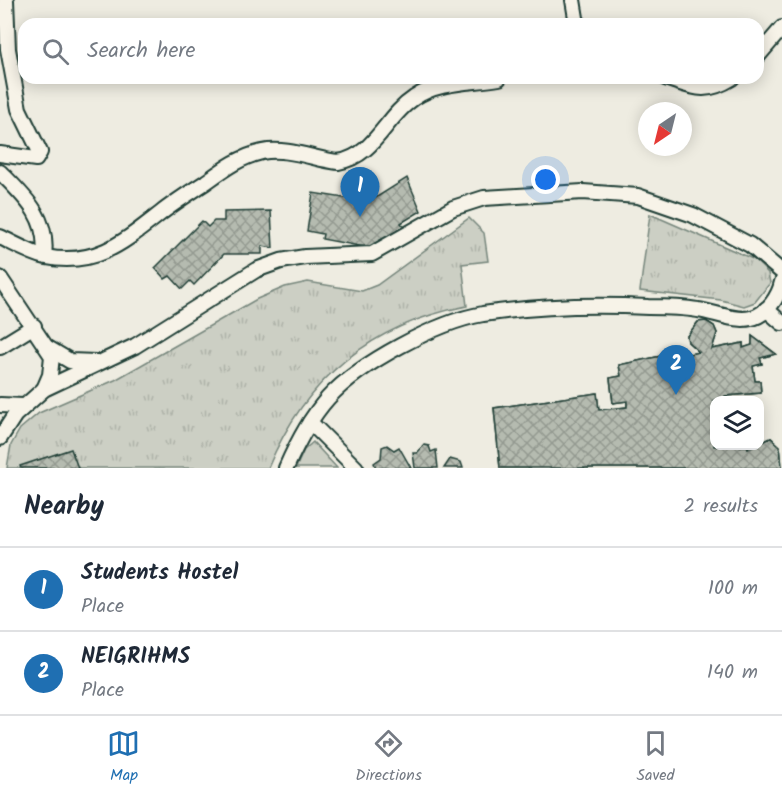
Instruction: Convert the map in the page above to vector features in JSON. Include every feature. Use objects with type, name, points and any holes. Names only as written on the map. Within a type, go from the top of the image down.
[{"type":"lane","points":[[0,154],[36,159],[40,152],[19,109],[8,50],[6,0]]},
{"type":"lane","points":[[573,0],[576,18]]},
{"type":"lane","points":[[764,49],[782,28]]},
{"type":"lane","points":[[0,237],[44,256],[71,258],[108,251],[126,241],[222,170],[246,156],[270,151],[338,162],[347,161],[369,147],[401,107],[416,96],[454,84]]},
{"type":"lane","points":[[682,84],[700,90],[719,84]]},
{"type":"lane","points":[[0,172],[27,198],[38,215],[45,243],[44,256]]},
{"type":"lane","points":[[0,438],[23,406],[44,389],[103,362],[157,333],[256,270],[281,261],[305,257],[372,254],[453,208],[484,198],[573,192],[613,192],[638,196],[693,215],[750,245],[782,275],[774,301],[758,316],[749,319],[697,309],[600,306],[481,315],[447,326],[370,363],[328,398],[310,422],[286,468]]},
{"type":"lane","points":[[0,278],[48,348],[52,364],[44,389]]},
{"type":"lane","points":[[766,309],[782,323]]},
{"type":"lane","points":[[0,347],[33,326]]},
{"type":"lane","points":[[48,348],[70,362],[84,364],[103,362]]},
{"type":"lane","points":[[0,405],[23,406]]},
{"type":"lane","points":[[310,422],[356,468]]},
{"type":"green space","points":[[650,214],[755,260],[768,273],[770,283],[755,302],[744,306],[721,300],[640,291]]},
{"type":"green space","points":[[469,218],[484,233],[488,261],[462,264],[467,306],[433,314],[401,326],[346,360],[322,382],[301,408],[283,436],[268,468],[7,468],[11,445],[20,429],[39,413],[115,380],[257,299],[285,287],[308,282],[362,291],[377,285]]},
{"type":"green space","points":[[313,442],[337,468],[296,468],[304,450]]},
{"type":"building","points":[[407,178],[421,211],[401,223],[404,227],[370,248],[322,239],[323,234],[307,231],[313,193],[369,202]]},
{"type":"building","points":[[271,211],[273,248],[262,246],[262,254],[224,254],[194,285],[190,281],[182,289],[170,276],[165,279],[155,268],[202,221],[208,227],[214,221],[224,221],[224,212]]},
{"type":"building","points":[[706,321],[714,326],[717,333],[712,349],[743,343],[743,348],[752,345],[752,336],[776,354],[760,358],[762,364],[753,366],[755,381],[760,381],[761,393],[710,396],[710,450],[764,450],[764,441],[771,438],[780,446],[782,468],[573,468],[568,419],[525,424],[530,468],[500,468],[494,408],[597,393],[599,410],[627,407],[627,401],[613,403],[610,378],[621,376],[619,365],[684,351],[684,355],[699,352],[688,342],[687,336],[698,322]],"holes":[[[678,393],[679,401],[698,400],[704,455],[693,457],[690,441],[598,450],[596,429],[601,426],[601,416],[643,412],[642,399],[661,399]]]},
{"type":"building","points":[[706,321],[714,326],[717,333],[712,349],[743,343],[743,348],[752,345],[752,336],[776,354],[760,358],[762,364],[753,366],[755,381],[760,381],[761,393],[710,396],[710,450],[764,450],[764,441],[771,438],[780,446],[782,468],[500,468],[494,408],[597,393],[599,410],[627,407],[627,401],[613,403],[610,378],[621,376],[619,365],[684,351],[684,355],[699,352],[688,342],[687,336],[698,322]]},
{"type":"building","points":[[387,445],[394,450],[399,447],[411,468],[376,468],[374,463],[381,458],[382,447]]},
{"type":"building","points":[[424,445],[429,446],[431,452],[436,450],[438,468],[415,468],[413,453],[417,453]]},
{"type":"building","points":[[71,449],[78,468],[21,468],[20,466]]},
{"type":"building","points":[[450,459],[461,462],[463,468],[444,468]]},
{"type":"place","name":"Students Hostel","points":[[360,217]]},
{"type":"place","name":"NEIGRIHMS","points":[[676,395]]}]
